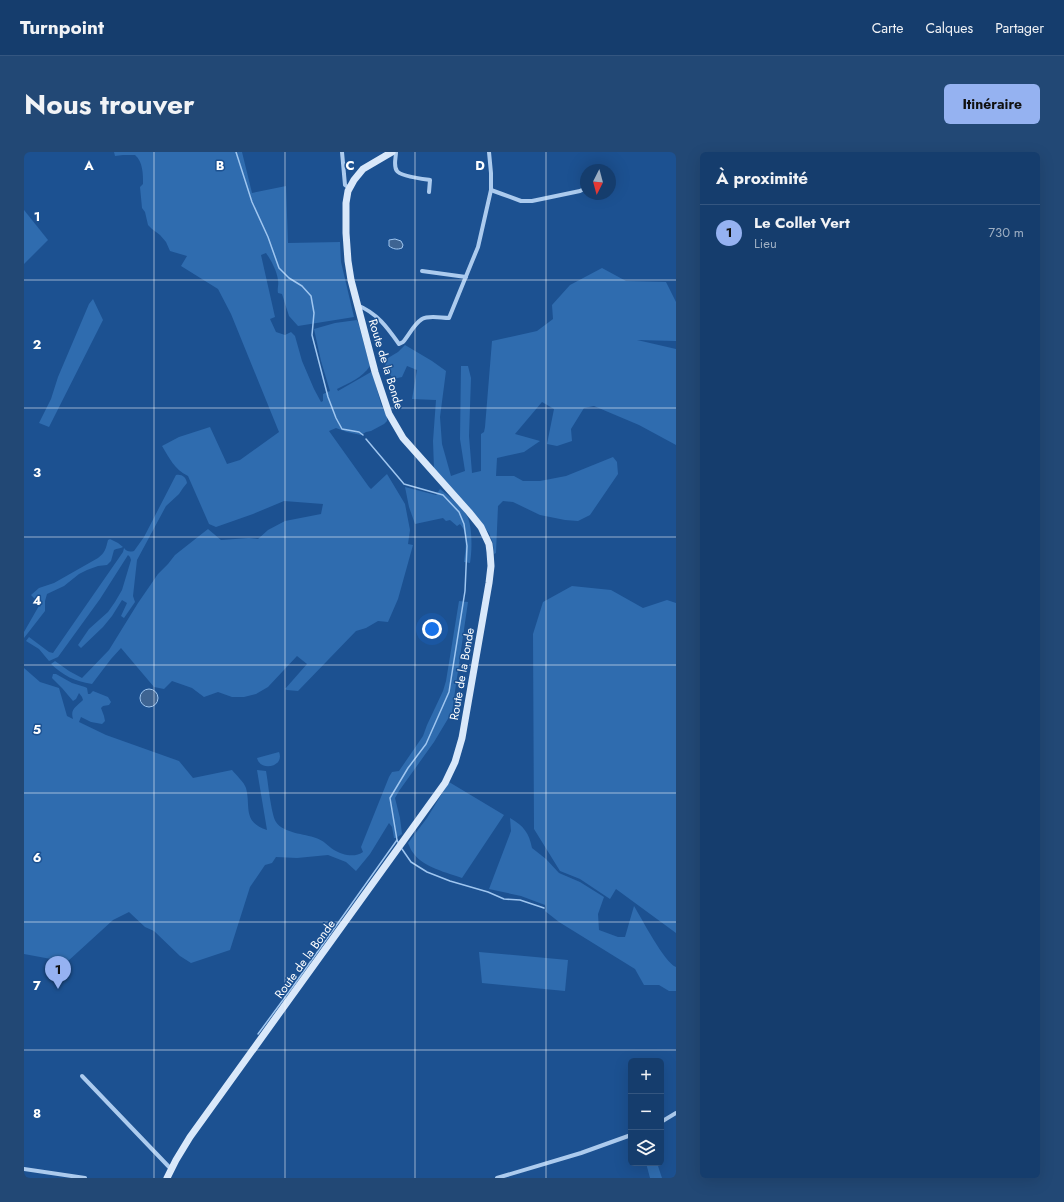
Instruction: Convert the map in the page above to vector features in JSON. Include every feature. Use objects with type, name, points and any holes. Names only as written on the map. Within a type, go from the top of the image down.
[{"type":"main road","name":"Route de la Bonde","points":[[169,1173],[190,1137],[445,783],[456,762],[462,738],[489,583],[491,558],[489,544],[481,527],[403,438],[392,420],[384,402],[357,305],[347,254],[346,212],[349,188],[364,169],[392,152]]},
{"type":"street","points":[[342,152],[345,185],[349,188]]},
{"type":"street","points":[[396,152],[396,170],[400,174],[430,180],[429,192]]},
{"type":"street","points":[[357,305],[367,309],[378,317],[399,344],[404,342],[416,324],[422,319],[430,317],[449,318],[478,247],[491,190],[489,152]]},
{"type":"street","points":[[345,179],[354,180]]},
{"type":"street","points":[[491,190],[521,201],[532,202],[580,190]]},
{"type":"street","points":[[422,271],[466,277]]},
{"type":"street","points":[[82,1076],[169,1173]]},
{"type":"street","points":[[664,1120],[676,1113]]},
{"type":"street","points":[[497,1178],[580,1153],[628,1136]]},
{"type":"street","points":[[24,1169],[86,1178]]},
{"type":"shaded area","points":[[114,152],[242,152],[252,193],[286,186],[288,243],[340,242],[341,262],[354,317],[298,326],[289,316],[282,294],[278,293],[276,273],[272,262],[266,253],[261,255],[275,317],[270,319],[276,332],[285,335],[291,332],[295,336],[302,361],[321,402],[323,401],[323,394],[330,391],[321,361],[314,329],[335,323],[357,320],[370,366],[359,377],[337,389],[338,391],[371,372],[381,404],[387,417],[387,421],[371,431],[361,435],[336,428],[329,431],[371,489],[387,474],[405,504],[410,530],[408,544],[413,545],[398,599],[388,622],[378,621],[366,628],[356,631],[298,691],[285,689],[307,664],[297,656],[268,687],[256,694],[244,697],[232,697],[218,692],[204,697],[192,688],[172,681],[164,689],[154,687],[121,648],[92,684],[70,677],[60,672],[51,664],[55,661],[82,678],[109,650],[158,574],[175,555],[208,529],[221,540],[249,538],[258,539],[268,530],[285,521],[321,514],[323,504],[284,501],[216,527],[209,524],[188,476],[176,467],[162,446],[179,437],[210,427],[227,464],[240,460],[279,432],[231,314],[218,289],[181,266],[187,256],[170,251],[166,242],[148,225],[145,212],[142,208],[140,187],[143,184],[143,176],[140,161],[135,155],[115,156]]},
{"type":"shaded area","points":[[24,210],[48,240],[24,264]]},
{"type":"shaded area","points":[[395,239],[401,241],[403,245],[402,248],[395,249],[389,246],[389,240]]},
{"type":"shaded area","points":[[602,268],[626,281],[666,282],[676,302],[676,341],[637,340],[676,349],[676,445],[639,425],[594,406],[584,408],[571,429],[572,441],[557,446],[547,444],[554,409],[542,402],[515,434],[540,441],[524,452],[497,458],[496,476],[514,476],[523,481],[540,481],[566,476],[613,457],[617,462],[618,474],[590,515],[578,521],[540,515],[513,502],[503,501],[498,506],[496,553],[494,554],[493,543],[489,533],[434,469],[433,441],[436,400],[412,399],[417,370],[407,366],[402,377],[393,379],[385,366],[388,358],[398,352],[405,345],[446,371],[440,417],[442,444],[451,476],[465,471],[460,439],[461,366],[468,366],[471,378],[469,436],[472,473],[481,471],[481,434],[484,432],[485,427],[492,341],[537,331],[553,319],[552,305],[570,285]]},
{"type":"shaded area","points":[[93,299],[103,320],[49,427],[39,423],[51,399],[58,377],[89,304]]},
{"type":"shaded area","points":[[176,475],[183,476],[187,483],[179,494],[166,506],[137,560],[133,596],[135,602],[124,618],[121,616],[127,603],[122,600],[103,627],[81,648],[78,645],[89,629],[108,612],[122,590],[131,560],[128,555],[100,599],[58,657],[49,661],[39,649],[26,641],[29,637],[49,652],[53,653],[123,552],[124,548],[131,552],[134,551],[144,537]]},
{"type":"shaded area","points":[[405,487],[436,495],[440,489],[454,500],[463,510],[470,524],[471,531],[470,563],[464,562],[466,548],[465,533],[460,524],[457,526],[450,520],[446,521],[443,518],[415,524],[409,507]]},
{"type":"shaded area","points":[[110,539],[123,547],[114,550],[111,561],[107,565],[98,566],[87,570],[79,574],[64,586],[47,594],[45,611],[24,638],[24,632],[40,604],[31,595],[39,588],[54,583],[98,558],[104,552],[108,540]]},
{"type":"shaded area","points":[[572,586],[611,590],[643,608],[667,600],[676,603],[676,933],[616,889],[610,899],[580,879],[560,871],[534,829],[533,634],[543,602]]},
{"type":"shaded area","points":[[459,601],[468,602],[452,712],[434,742],[395,798],[402,834],[394,838],[392,827],[389,823],[370,854],[356,871],[346,862],[328,855],[297,858],[276,857],[272,863],[265,865],[250,887],[230,950],[191,963],[180,956],[154,931],[145,927],[129,912],[113,920],[56,972],[64,960],[61,957],[51,959],[24,954],[24,668],[40,682],[59,688],[67,716],[73,719],[73,710],[83,700],[82,697],[79,693],[73,701],[52,678],[53,674],[87,688],[88,694],[93,691],[108,697],[111,702],[109,705],[101,708],[105,721],[102,724],[91,722],[81,717],[79,722],[106,735],[179,761],[193,778],[232,770],[246,788],[251,818],[259,827],[267,830],[257,770],[266,771],[274,818],[279,826],[294,833],[319,839],[334,850],[341,853],[356,855],[363,852],[361,847],[389,777],[392,772],[399,771],[423,736],[443,691],[446,681]]},
{"type":"shaded area","points":[[149,689],[155,692],[158,698],[155,704],[149,707],[143,704],[140,698],[143,692]]},
{"type":"shaded area","points":[[279,752],[279,761],[271,766],[263,765],[257,758]]},
{"type":"shaded area","points":[[449,782],[504,815],[462,878],[423,863],[413,853],[408,843],[427,818]]},
{"type":"shaded area","points":[[510,818],[525,830],[532,848],[546,859],[559,873],[580,882],[604,897],[598,914],[599,930],[618,937],[625,937],[634,906],[660,949],[676,967],[676,991],[669,991],[659,985],[644,985],[635,969],[559,922],[545,911],[545,905],[521,896],[489,889],[511,831]]},
{"type":"shaded area","points":[[479,952],[568,960],[565,991],[482,983]]},
{"type":"shaded area","points":[[647,1166],[658,1166],[662,1178],[650,1178]]},
{"type":"waterway","points":[[236,152],[252,202],[268,237],[279,268],[289,278],[302,286],[311,296],[314,313],[312,335],[328,397],[336,418],[342,429],[359,432],[363,435]]},
{"type":"waterway","points":[[366,439],[404,484],[443,495],[459,512],[464,524],[467,546],[465,591],[449,692],[426,744],[408,768],[390,798],[399,844]]},
{"type":"waterway","points":[[258,1034],[397,840]]},
{"type":"waterway","points":[[402,849],[411,862],[427,872],[450,881],[488,892],[504,899],[520,900],[544,908]]},
{"type":"place","name":"Le Collet Vert","points":[[58,989]]}]
